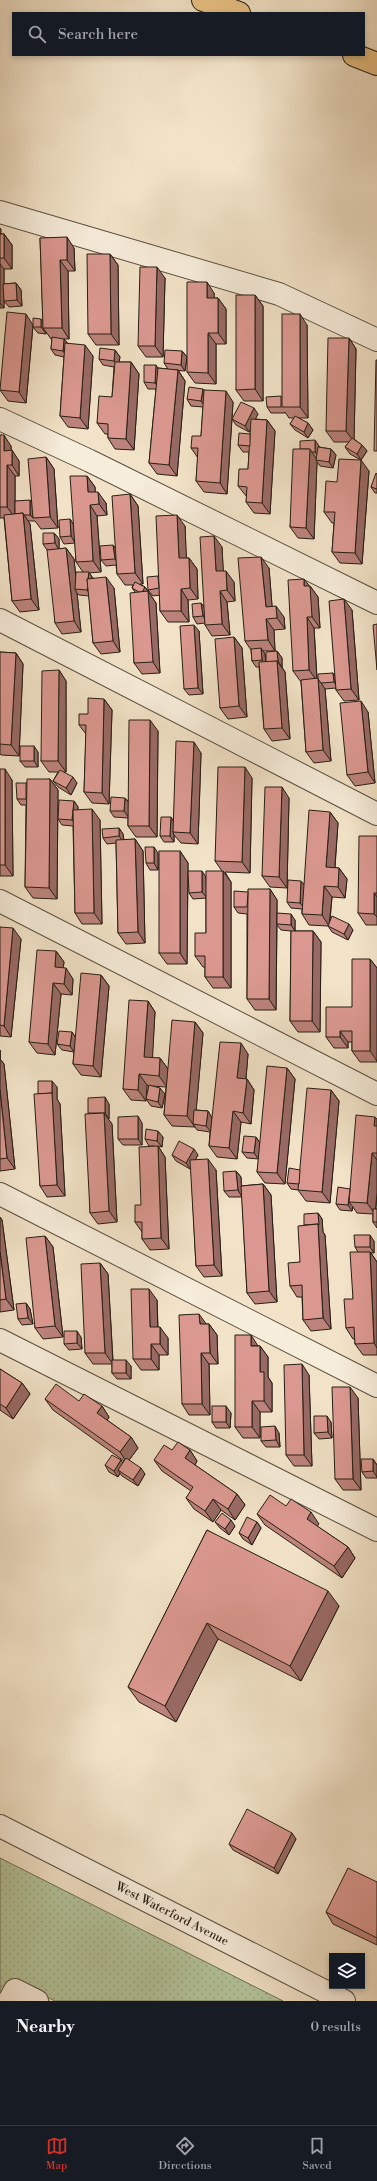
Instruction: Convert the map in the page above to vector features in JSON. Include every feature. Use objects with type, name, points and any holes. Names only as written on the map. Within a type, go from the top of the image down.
[{"type":"highway","points":[[203,0],[236,12]]},
{"type":"highway","points":[[357,56],[377,64]]},
{"type":"street","points":[[0,212],[279,294],[377,340]]},
{"type":"street","points":[[0,419],[90,461],[377,603]]},
{"type":"street","points":[[0,620],[377,814]]},
{"type":"street","points":[[0,901],[377,1094]]},
{"type":"street","points":[[0,1194],[377,1386]]},
{"type":"street","points":[[0,1340],[377,1530]]},
{"type":"street","name":"West Waterford Avenue","points":[[0,1826],[344,2001]]},
{"type":"street","points":[[9,2001],[15,1990],[37,2001]]},
{"type":"green space","points":[[0,1858],[283,2001],[55,2001],[11,1979],[0,1999]]},
{"type":"building","points":[[0,234],[4,234],[4,258],[0,258]]},
{"type":"building","points":[[67,237],[67,260],[60,260],[62,328],[43,328],[40,238]]},
{"type":"building","points":[[87,254],[110,254],[111,334],[88,334]]},
{"type":"building","points":[[140,267],[157,267],[155,346],[138,346]]},
{"type":"building","points":[[187,282],[207,282],[207,298],[218,298],[218,333],[208,333],[208,373],[187,372]]},
{"type":"building","points":[[16,283],[17,300],[4,301],[3,284]]},
{"type":"building","points":[[236,295],[255,295],[255,389],[236,390]]},
{"type":"building","points":[[7,312],[26,314],[19,392],[0,390]]},
{"type":"building","points":[[282,314],[300,314],[300,407],[282,407]]},
{"type":"building","points":[[33,318],[41,319],[41,327],[33,327]]},
{"type":"building","points":[[52,337],[64,339],[63,351],[51,349]]},
{"type":"building","points":[[328,338],[349,338],[346,431],[326,431]]},
{"type":"building","points":[[65,343],[85,345],[80,418],[60,416]]},
{"type":"building","points":[[100,348],[115,350],[114,361],[99,359]]},
{"type":"building","points":[[165,350],[182,351],[181,365],[164,363]]},
{"type":"building","points":[[376,360],[377,451],[374,451]]},
{"type":"building","points":[[115,362],[131,362],[126,439],[108,438],[108,424],[97,423],[99,396],[112,397]]},
{"type":"building","points":[[144,365],[156,365],[155,383],[144,382]]},
{"type":"building","points":[[158,368],[178,370],[169,465],[149,463]]},
{"type":"building","points":[[189,387],[203,389],[201,401],[187,399]]},
{"type":"building","points":[[204,390],[226,391],[220,483],[196,481],[198,448],[191,448],[192,436],[201,436]]},
{"type":"building","points":[[281,396],[281,407],[267,407],[266,397]]},
{"type":"building","points":[[241,402],[254,408],[245,426],[232,419]]},
{"type":"building","points":[[295,416],[308,423],[304,432],[290,424]]},
{"type":"building","points":[[251,419],[267,420],[262,503],[246,502],[247,487],[238,486],[239,469],[248,469]]},
{"type":"building","points":[[239,433],[250,434],[250,446],[238,445]]},
{"type":"building","points":[[0,435],[4,435],[4,451],[12,450],[12,465],[7,465],[7,507],[0,507]]},
{"type":"building","points":[[352,438],[362,445],[357,454],[345,447]]},
{"type":"building","points":[[315,440],[315,452],[312,452],[310,449],[300,449],[300,441]]},
{"type":"building","points":[[318,447],[331,449],[329,462],[316,460]]},
{"type":"building","points":[[293,449],[310,449],[306,528],[290,527]]},
{"type":"building","points":[[46,457],[50,517],[33,518],[28,459]]},
{"type":"building","points":[[339,459],[361,460],[355,553],[332,552],[335,512],[324,512],[326,481],[337,482]]},
{"type":"building","points":[[376,473],[377,474],[377,489],[371,487]]},
{"type":"building","points":[[70,476],[87,476],[88,492],[98,492],[99,504],[90,505],[93,561],[76,562]]},
{"type":"building","points":[[130,494],[135,573],[117,574],[112,496]]},
{"type":"building","points":[[30,500],[30,515],[24,515],[23,513],[15,514],[15,501]]},
{"type":"building","points":[[23,513],[31,599],[12,601],[4,515]]},
{"type":"building","points":[[177,515],[179,558],[189,558],[190,588],[181,589],[181,611],[160,611],[156,516]]},
{"type":"building","points":[[70,519],[71,536],[60,537],[59,520]]},
{"type":"building","points":[[43,533],[54,533],[55,543],[43,544]]},
{"type":"building","points":[[214,536],[216,571],[226,571],[227,590],[220,591],[222,624],[205,625],[200,537]]},
{"type":"building","points":[[113,545],[115,559],[101,560],[100,546]]},
{"type":"building","points":[[66,548],[74,621],[55,623],[47,550]]},
{"type":"building","points":[[261,557],[266,607],[276,606],[277,618],[266,619],[268,640],[245,641],[238,558]]},
{"type":"building","points":[[76,572],[89,572],[87,579],[87,590],[75,589]]},
{"type":"building","points":[[158,576],[159,588],[148,590],[147,577]]},
{"type":"building","points":[[106,577],[113,641],[93,643],[87,579]]},
{"type":"building","points":[[304,579],[304,586],[310,586],[312,617],[307,617],[309,670],[293,671],[288,580]]},
{"type":"building","points":[[135,582],[145,587],[142,592],[132,588]]},
{"type":"building","points":[[148,591],[153,662],[134,663],[130,593]]},
{"type":"building","points":[[344,599],[351,689],[336,690],[329,601]]},
{"type":"building","points":[[201,603],[203,616],[193,617],[192,604]]},
{"type":"building","points":[[377,624],[377,670],[373,625]]},
{"type":"building","points":[[194,625],[198,688],[184,689],[180,626]]},
{"type":"building","points":[[234,637],[239,706],[220,708],[215,639]]},
{"type":"building","points":[[261,648],[262,660],[252,661],[251,649]]},
{"type":"building","points":[[277,651],[278,661],[266,662],[266,652]]},
{"type":"building","points":[[0,652],[16,653],[11,745],[0,744]]},
{"type":"building","points":[[277,661],[282,728],[264,729],[259,662]]},
{"type":"building","points":[[59,670],[58,761],[41,761],[42,671]]},
{"type":"building","points":[[333,673],[334,682],[321,683],[318,679],[318,674]]},
{"type":"building","points":[[318,678],[323,750],[306,752],[301,680]]},
{"type":"building","points":[[88,698],[104,699],[102,793],[84,792],[86,725],[79,725],[79,714],[88,714]]},
{"type":"building","points":[[361,701],[368,772],[347,775],[340,703]]},
{"type":"building","points":[[129,720],[150,720],[149,826],[128,826]]},
{"type":"building","points":[[176,741],[194,742],[190,833],[173,832]]},
{"type":"building","points":[[20,746],[34,746],[34,761],[20,761]]},
{"type":"building","points":[[218,767],[245,767],[242,862],[215,861]]},
{"type":"building","points":[[0,769],[5,769],[5,865],[0,865]]},
{"type":"building","points":[[60,770],[73,777],[66,788],[53,781]]},
{"type":"building","points":[[27,779],[50,779],[49,888],[25,887]]},
{"type":"building","points":[[16,783],[26,783],[26,799],[17,799]]},
{"type":"building","points":[[265,787],[282,787],[279,877],[262,876]]},
{"type":"building","points":[[111,797],[125,798],[124,811],[110,811]]},
{"type":"building","points":[[59,800],[74,801],[72,820],[58,819]]},
{"type":"building","points":[[92,809],[94,913],[75,913],[73,810]]},
{"type":"building","points":[[309,810],[330,812],[326,867],[339,868],[338,887],[324,886],[322,915],[302,914]]},
{"type":"building","points":[[161,817],[171,817],[170,836],[160,836]]},
{"type":"building","points":[[119,828],[119,836],[103,838],[102,829]]},
{"type":"building","points":[[359,836],[377,836],[377,893],[374,893],[374,914],[358,913]]},
{"type":"building","points":[[135,839],[138,932],[118,933],[116,840]]},
{"type":"building","points":[[145,847],[154,847],[154,863],[146,863]]},
{"type":"building","points":[[159,851],[180,851],[180,953],[159,953]]},
{"type":"building","points":[[188,871],[202,871],[202,892],[189,893]]},
{"type":"building","points":[[206,871],[223,871],[223,977],[205,977],[205,956],[195,956],[195,933],[206,933]]},
{"type":"building","points":[[288,880],[301,881],[300,903],[287,902]]},
{"type":"building","points":[[248,889],[270,889],[269,999],[247,999]]},
{"type":"building","points":[[234,891],[248,892],[247,907],[234,907]]},
{"type":"building","points":[[277,913],[291,914],[291,925],[277,924]]},
{"type":"building","points":[[332,916],[349,924],[344,934],[328,926]]},
{"type":"building","points":[[0,927],[13,928],[4,1026],[0,1025]]},
{"type":"building","points":[[291,931],[313,931],[312,1021],[290,1021]]},
{"type":"building","points":[[37,950],[56,951],[55,967],[66,968],[64,984],[53,983],[48,1044],[29,1042]]},
{"type":"building","points":[[352,959],[370,959],[370,1051],[352,1051],[352,1031],[340,1031],[340,1037],[326,1037],[326,1007],[352,1007]]},
{"type":"building","points":[[81,973],[101,975],[93,1066],[73,1064]]},
{"type":"building","points":[[129,1000],[148,1001],[144,1057],[160,1058],[159,1076],[139,1074],[138,1090],[123,1089]]},
{"type":"building","points":[[172,1020],[195,1022],[187,1116],[164,1115]]},
{"type":"building","points":[[59,1031],[72,1032],[70,1046],[57,1044]]},
{"type":"building","points":[[220,1042],[241,1043],[237,1078],[247,1079],[243,1113],[233,1111],[229,1148],[209,1146]]},
{"type":"building","points":[[267,1066],[287,1068],[277,1173],[257,1172]]},
{"type":"building","points":[[38,1081],[52,1081],[52,1093],[38,1094]]},
{"type":"building","points":[[149,1085],[160,1088],[158,1102],[146,1099]]},
{"type":"building","points":[[307,1088],[331,1090],[322,1192],[298,1190]]},
{"type":"building","points":[[0,1090],[7,1158],[0,1159]]},
{"type":"building","points":[[52,1093],[57,1185],[40,1186],[34,1094]]},
{"type":"building","points":[[105,1097],[105,1113],[88,1113],[88,1098]]},
{"type":"building","points":[[194,1110],[208,1111],[206,1126],[193,1124]]},
{"type":"building","points":[[104,1113],[109,1211],[90,1213],[85,1114]]},
{"type":"building","points":[[356,1115],[375,1117],[374,1126],[377,1126],[377,1153],[372,1153],[367,1203],[349,1202]]},
{"type":"building","points":[[138,1116],[138,1139],[118,1139],[118,1117]]},
{"type":"building","points":[[146,1129],[158,1131],[157,1141],[145,1139]]},
{"type":"building","points":[[244,1136],[256,1137],[254,1153],[242,1152]]},
{"type":"building","points":[[179,1141],[194,1149],[186,1163],[172,1155]]},
{"type":"building","points":[[158,1146],[161,1238],[142,1239],[142,1222],[135,1222],[135,1205],[141,1205],[139,1147]]},
{"type":"building","points":[[208,1159],[214,1265],[196,1266],[190,1160]]},
{"type":"building","points":[[289,1168],[300,1170],[299,1184],[287,1183]]},
{"type":"building","points":[[236,1171],[238,1190],[224,1191],[223,1172]]},
{"type":"building","points":[[263,1184],[269,1291],[247,1293],[241,1186]]},
{"type":"building","points":[[338,1187],[350,1189],[348,1205],[336,1204]]},
{"type":"building","points":[[373,1209],[377,1209],[377,1222],[373,1222]]},
{"type":"building","points":[[318,1213],[319,1225],[304,1225],[304,1214]]},
{"type":"building","points":[[318,1224],[323,1318],[303,1320],[302,1285],[290,1286],[288,1263],[300,1262],[298,1226]]},
{"type":"building","points":[[354,1235],[370,1235],[370,1247],[355,1247]]},
{"type":"building","points":[[45,1236],[55,1326],[35,1328],[26,1238]]},
{"type":"building","points":[[0,1252],[6,1299],[0,1300]]},
{"type":"building","points":[[350,1252],[370,1252],[374,1343],[355,1344],[354,1327],[346,1328],[344,1299],[353,1299]]},
{"type":"building","points":[[100,1263],[105,1353],[85,1353],[81,1264]]},
{"type":"building","points":[[131,1289],[149,1289],[150,1327],[160,1327],[160,1344],[151,1344],[151,1359],[133,1359]]},
{"type":"building","points":[[26,1303],[28,1318],[18,1319],[16,1304]]},
{"type":"building","points":[[199,1314],[200,1324],[209,1324],[210,1353],[201,1353],[202,1404],[182,1404],[179,1315]]},
{"type":"building","points":[[64,1331],[77,1331],[77,1343],[64,1344]]},
{"type":"building","points":[[235,1335],[251,1335],[251,1346],[260,1346],[260,1372],[264,1372],[264,1401],[252,1401],[252,1427],[235,1427]]},
{"type":"building","points":[[112,1360],[126,1360],[126,1373],[112,1373]]},
{"type":"building","points":[[302,1364],[304,1455],[286,1455],[284,1365]]},
{"type":"building","points":[[0,1369],[22,1383],[6,1408],[0,1404]]},
{"type":"building","points":[[56,1384],[79,1401],[84,1394],[102,1406],[97,1413],[131,1437],[120,1452],[45,1399]]},
{"type":"building","points":[[332,1387],[350,1387],[353,1479],[335,1479]]},
{"type":"building","points":[[212,1406],[226,1406],[226,1422],[212,1422]]},
{"type":"building","points":[[314,1416],[327,1416],[328,1432],[314,1433]]},
{"type":"building","points":[[275,1426],[276,1440],[261,1441],[261,1427]]},
{"type":"building","points":[[178,1442],[190,1450],[185,1458],[237,1494],[228,1509],[213,1499],[205,1511],[186,1498],[193,1487],[154,1460],[164,1445],[172,1450]]},
{"type":"building","points":[[112,1455],[121,1460],[114,1471],[105,1465]]},
{"type":"building","points":[[126,1458],[141,1468],[133,1480],[118,1470]]},
{"type":"building","points":[[361,1459],[373,1459],[373,1471],[362,1472]]},
{"type":"building","points":[[270,1495],[286,1506],[291,1499],[311,1512],[307,1519],[348,1547],[334,1566],[257,1514]]},
{"type":"building","points":[[222,1513],[231,1520],[225,1529],[215,1522]]},
{"type":"building","points":[[247,1517],[257,1522],[248,1538],[239,1533]]},
{"type":"building","points":[[207,1530],[328,1591],[290,1666],[207,1623],[165,1706],[128,1687]]},
{"type":"building","points":[[247,1809],[292,1833],[274,1868],[229,1844]]},
{"type":"building","points":[[348,1868],[377,1882],[377,1938],[326,1912]]}]
